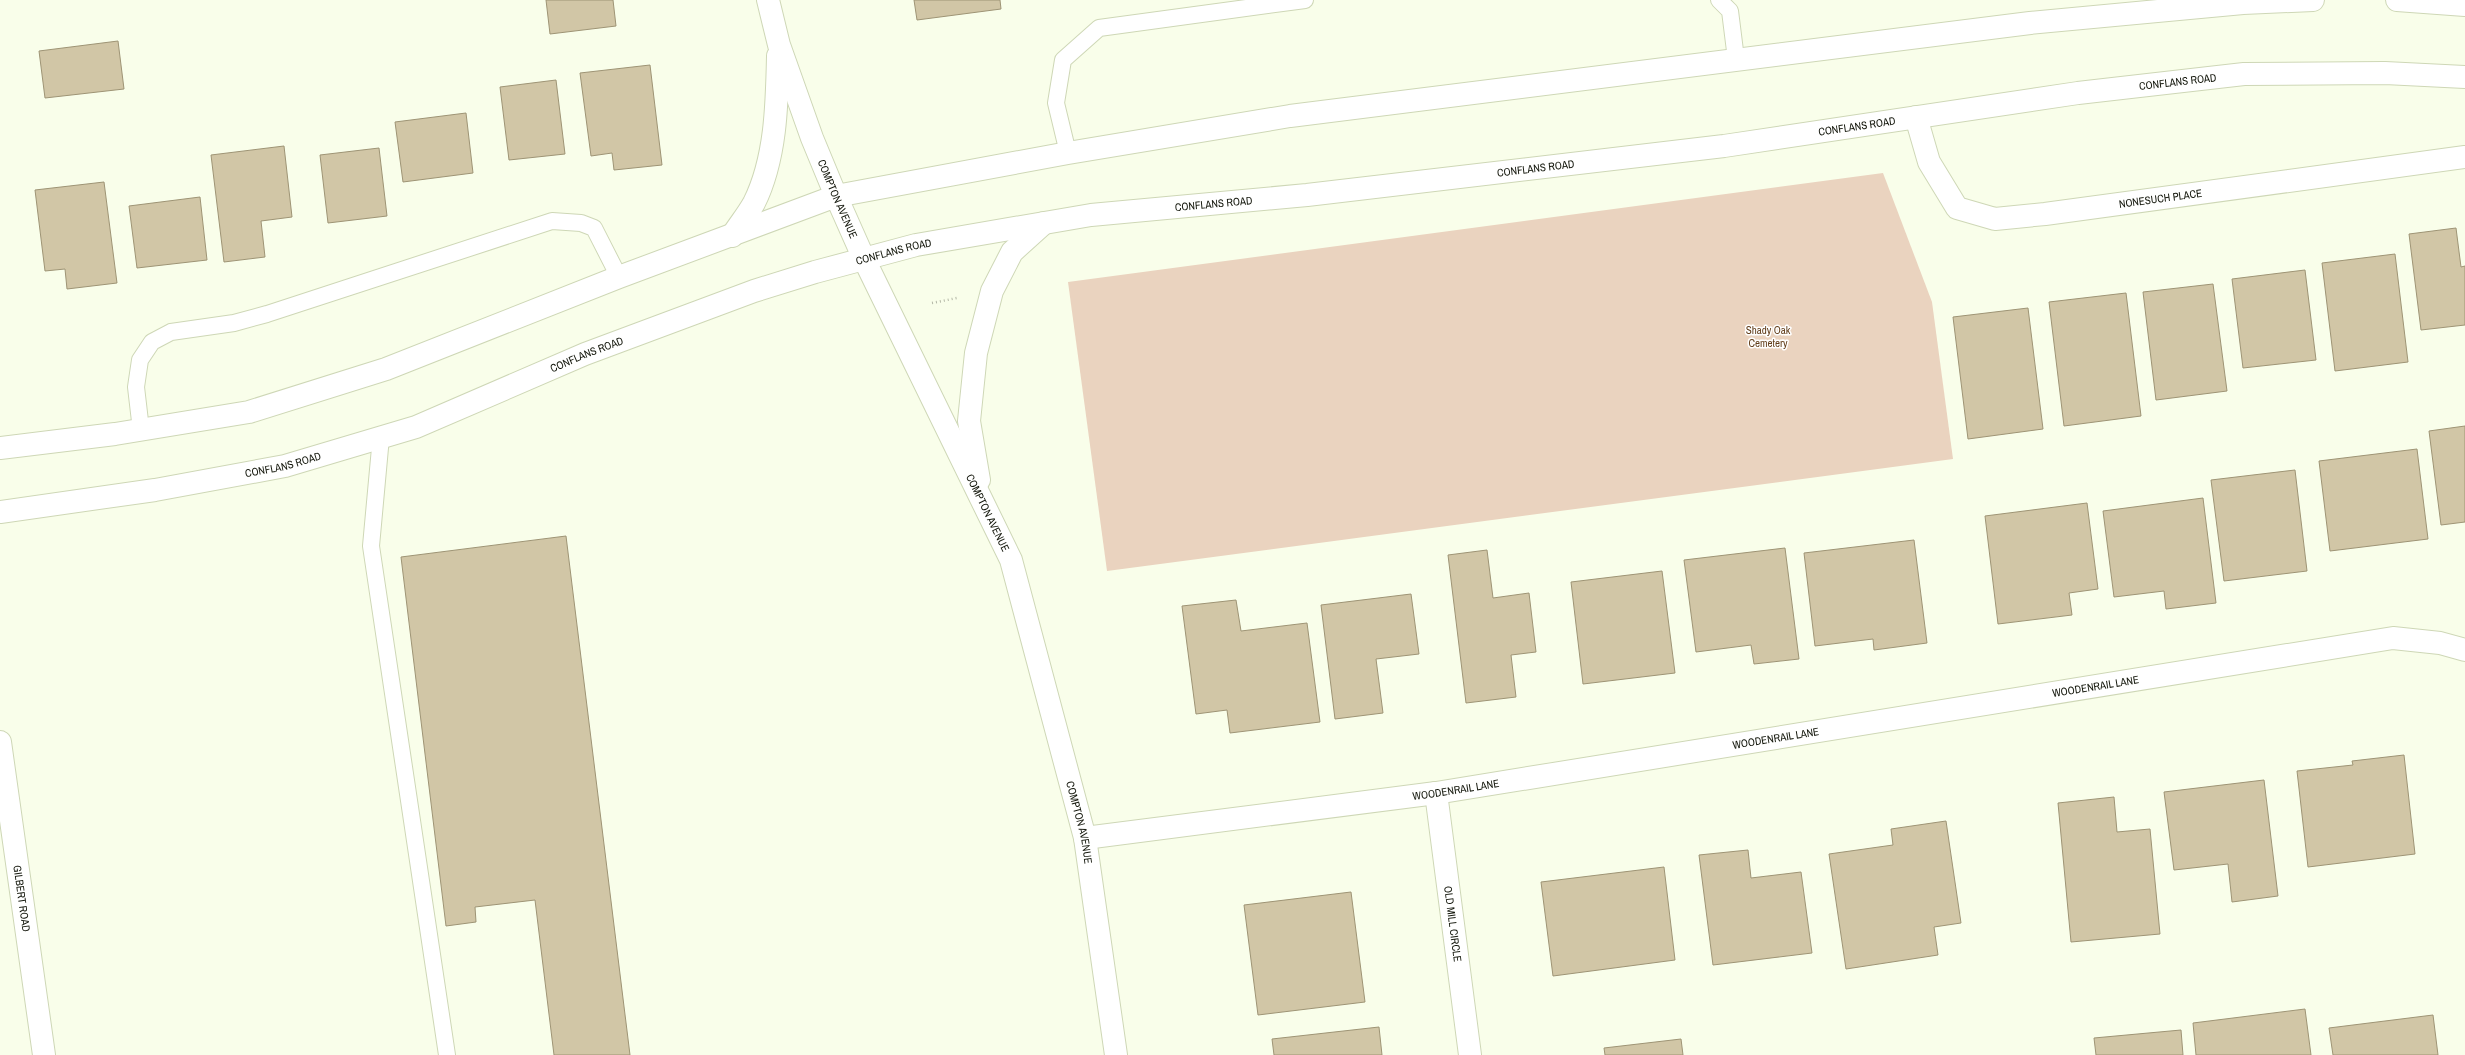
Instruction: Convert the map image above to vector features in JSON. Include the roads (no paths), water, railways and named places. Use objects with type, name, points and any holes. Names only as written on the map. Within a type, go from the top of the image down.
[{"type":"main road","name":"COMPTON AVENUE","points":[[768,0],[779,45],[812,138],[836,196],[864,259],[1011,560],[1085,838],[1116,1055]]},
{"type":"main road","points":[[0,448],[141,430],[250,412],[386,369],[619,277],[836,196],[1068,153],[1290,116],[2030,23],[2244,3],[2313,0]]},
{"type":"main road","points":[[2397,0],[2465,5]]},
{"type":"main road","points":[[732,236],[754,203],[767,168],[776,107],[779,45]]},
{"type":"main road","name":"CONFLANS ROAD","points":[[0,512],[155,490],[285,466],[416,426],[585,354],[754,291],[916,245],[1091,215],[1307,195],[1716,147],[2078,93],[2244,74],[2385,73],[2465,77]]},
{"type":"main road","name":"NONESUCH PLACE","points":[[1916,117],[1929,162],[1957,208],[1995,219],[2045,214],[2465,157]]},
{"type":"main road","points":[[983,503],[970,421],[976,353],[992,291],[1012,252],[1044,223]]},
{"type":"main road","name":"WOODENRAIL LANE","points":[[1085,838],[1436,793],[2393,638],[2440,643],[2465,650]]},
{"type":"main road","name":"GILBERT ROAD","points":[[0,742],[44,1055]]},
{"type":"main road","name":"OLD MILL CIRCLE","points":[[1436,793],[1470,1055]]},
{"type":"lane","points":[[1068,153],[1056,103],[1063,60],[1099,28],[1305,0]]},
{"type":"lane","points":[[1719,0],[1730,11],[1736,59]]},
{"type":"lane","points":[[141,430],[136,387],[140,360],[152,342],[171,332],[234,323],[267,314],[552,221],[581,223],[594,228],[619,277]]},
{"type":"lane","points":[[382,437],[371,546],[447,1055]]},
{"type":"park label","name":"Shady Oak Cemetery","points":[[1768,336]]}]
